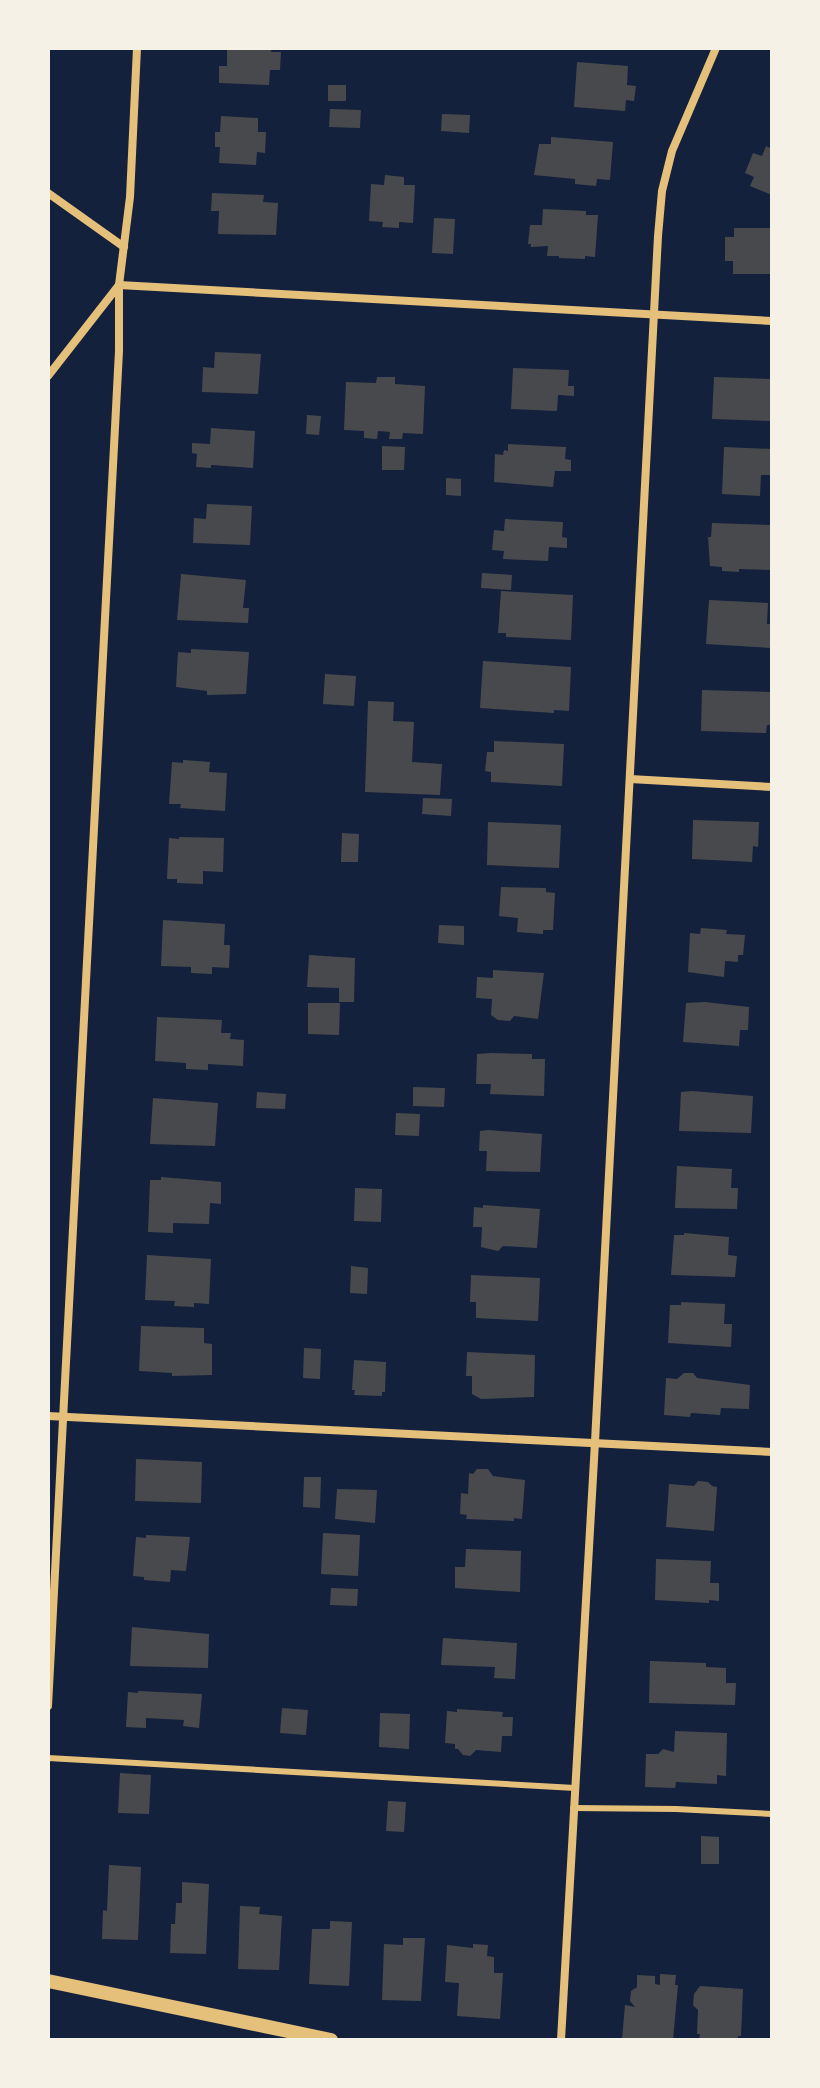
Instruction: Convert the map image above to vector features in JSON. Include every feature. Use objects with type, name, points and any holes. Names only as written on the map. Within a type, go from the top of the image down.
[{"type":"street","points":[[48,1706],[119,351],[119,285],[130,197],[137,48]]},
{"type":"street","points":[[561,2040],[662,191],[672,151],[716,48]]},
{"type":"street","points":[[48,193],[124,247]]},
{"type":"street","points":[[119,285],[772,321]]},
{"type":"street","points":[[48,376],[119,285]]},
{"type":"street","points":[[630,779],[772,787]]},
{"type":"street","points":[[48,1416],[772,1452]]},
{"type":"street","points":[[48,1981],[331,2040]]},
{"type":"lane","points":[[48,1758],[575,1788]]},
{"type":"lane","points":[[573,1808],[772,1814]]},
{"type":"building","points":[[227,48],[272,48],[271,52],[281,52],[280,70],[270,70],[269,85],[219,83],[219,66],[227,66]]},
{"type":"building","points":[[577,62],[628,66],[627,85],[636,86],[634,101],[626,100],[625,111],[574,107]]},
{"type":"building","points":[[328,85],[346,85],[346,101],[328,101]]},
{"type":"building","points":[[330,109],[361,110],[360,128],[329,127]]},
{"type":"building","points":[[442,114],[470,115],[469,133],[441,131]]},
{"type":"building","points":[[221,116],[258,118],[258,132],[266,132],[265,153],[257,152],[256,165],[219,163],[220,147],[215,147],[215,132],[220,132]]},
{"type":"building","points":[[551,137],[613,142],[610,180],[597,179],[596,186],[575,184],[575,179],[534,175],[539,144],[551,144]]},
{"type":"building","points":[[766,146],[772,149],[772,195],[750,186],[754,177],[745,173],[753,153],[762,156]]},
{"type":"building","points":[[385,175],[404,177],[404,185],[415,185],[413,223],[399,222],[399,228],[382,227],[383,222],[369,221],[371,184],[384,185]]},
{"type":"building","points":[[212,193],[264,195],[263,202],[278,203],[276,235],[218,234],[219,211],[211,211]]},
{"type":"building","points":[[543,209],[586,211],[586,215],[598,215],[595,257],[559,258],[547,256],[548,246],[531,247],[528,244],[530,225],[542,225]]},
{"type":"building","points":[[434,218],[455,219],[453,254],[432,253]]},
{"type":"building","points":[[734,228],[772,228],[772,274],[733,274],[733,261],[725,261],[725,237],[734,237]]},
{"type":"building","points":[[215,352],[261,354],[258,394],[202,392],[203,367],[214,368]]},
{"type":"building","points":[[513,368],[569,370],[568,386],[574,386],[574,396],[558,395],[557,411],[511,409]]},
{"type":"building","points":[[377,377],[395,377],[395,384],[425,386],[423,434],[403,433],[402,439],[389,439],[390,432],[378,431],[377,439],[364,438],[364,431],[344,430],[346,382],[376,383]]},
{"type":"building","points":[[714,377],[771,379],[772,421],[712,419]]},
{"type":"building","points":[[307,415],[321,416],[319,435],[306,434]]},
{"type":"building","points":[[211,428],[255,431],[253,468],[196,467],[197,454],[192,453],[192,443],[210,444]]},
{"type":"building","points":[[508,444],[566,447],[565,459],[571,460],[571,471],[555,471],[553,487],[494,482],[495,454],[503,455],[504,450],[508,451]]},
{"type":"building","points":[[382,446],[405,447],[404,470],[382,470]]},
{"type":"building","points":[[724,447],[772,449],[772,475],[761,475],[760,496],[722,494]]},
{"type":"building","points":[[446,478],[461,479],[461,496],[446,495]]},
{"type":"building","points":[[207,504],[252,506],[250,545],[193,543],[194,518],[206,519]]},
{"type":"building","points":[[505,519],[563,522],[562,537],[567,538],[567,548],[549,547],[548,561],[503,559],[504,551],[492,550],[494,530],[504,531]]},
{"type":"building","points":[[712,523],[772,525],[772,570],[722,571],[722,567],[710,566],[708,537],[711,537]]},
{"type":"building","points":[[482,573],[512,575],[511,590],[481,588]]},
{"type":"building","points":[[181,574],[246,580],[243,608],[249,608],[248,623],[177,620]]},
{"type":"building","points":[[501,591],[573,595],[571,640],[506,637],[506,633],[498,633]]},
{"type":"building","points":[[709,600],[768,603],[767,624],[772,624],[772,648],[706,644]]},
{"type":"building","points":[[191,649],[249,652],[246,694],[207,695],[207,691],[176,687],[178,652],[191,653]]},
{"type":"building","points":[[483,661],[571,667],[569,711],[554,710],[554,713],[480,708]]},
{"type":"building","points":[[325,674],[356,676],[354,706],[323,704]]},
{"type":"building","points":[[702,690],[770,692],[772,725],[767,725],[766,733],[701,731]]},
{"type":"building","points":[[368,701],[394,702],[393,721],[414,722],[412,762],[442,764],[440,795],[365,792]]},
{"type":"building","points":[[494,741],[564,744],[562,786],[491,782],[491,772],[485,771],[487,752],[494,752]]},
{"type":"building","points":[[183,760],[210,762],[209,772],[227,773],[225,811],[180,808],[181,804],[169,804],[172,762],[183,763]]},
{"type":"building","points":[[423,798],[452,799],[451,816],[422,814]]},
{"type":"building","points":[[693,820],[759,822],[758,847],[753,846],[752,862],[692,859]]},
{"type":"building","points":[[488,822],[561,825],[559,868],[487,865]]},
{"type":"building","points":[[342,833],[359,834],[358,862],[341,862]]},
{"type":"building","points":[[169,838],[224,838],[223,872],[203,871],[203,884],[177,883],[177,879],[167,879]]},
{"type":"building","points":[[501,887],[546,888],[546,892],[555,893],[553,930],[543,930],[543,934],[517,932],[518,918],[499,916]]},
{"type":"building","points":[[163,920],[225,924],[224,945],[230,945],[229,968],[212,967],[212,974],[191,973],[191,967],[161,966]]},
{"type":"building","points":[[439,925],[464,926],[464,945],[438,943]]},
{"type":"building","points":[[701,928],[745,935],[743,955],[738,955],[738,962],[725,961],[724,977],[688,972],[690,933],[700,934]]},
{"type":"building","points":[[309,955],[355,958],[354,1002],[339,1002],[339,988],[307,987]]},
{"type":"building","points":[[493,970],[544,973],[538,1019],[514,1016],[510,1021],[498,1020],[491,1015],[492,999],[476,998],[477,977],[493,978]]},
{"type":"building","points":[[308,1003],[340,1003],[339,1035],[308,1034]]},
{"type":"building","points":[[686,1003],[749,1007],[748,1030],[740,1030],[739,1046],[683,1042]]},
{"type":"building","points":[[157,1017],[222,1020],[221,1033],[231,1033],[230,1039],[244,1040],[243,1066],[208,1064],[208,1070],[186,1069],[186,1063],[155,1061]]},
{"type":"building","points":[[477,1054],[532,1054],[532,1059],[545,1059],[544,1096],[490,1094],[491,1084],[476,1084]]},
{"type":"building","points":[[413,1087],[445,1088],[444,1107],[413,1106]]},
{"type":"building","points":[[257,1092],[286,1094],[285,1109],[256,1108]]},
{"type":"building","points":[[681,1092],[753,1096],[751,1133],[679,1131]]},
{"type":"building","points":[[153,1098],[218,1103],[215,1146],[150,1144]]},
{"type":"building","points":[[396,1113],[420,1114],[419,1136],[395,1135]]},
{"type":"building","points":[[480,1131],[542,1134],[540,1172],[486,1171],[487,1151],[479,1151]]},
{"type":"building","points":[[677,1166],[732,1169],[731,1188],[738,1188],[737,1209],[675,1208]]},
{"type":"building","points":[[161,1177],[221,1182],[221,1204],[210,1203],[209,1224],[173,1223],[173,1233],[148,1232],[150,1180],[161,1180]]},
{"type":"building","points":[[355,1188],[382,1189],[381,1222],[354,1221]]},
{"type":"building","points":[[483,1205],[540,1209],[537,1248],[503,1246],[498,1251],[481,1247],[482,1227],[473,1227],[474,1207],[483,1208]]},
{"type":"building","points":[[674,1235],[729,1237],[728,1255],[737,1256],[735,1277],[671,1275]]},
{"type":"building","points":[[147,1255],[211,1259],[209,1304],[174,1306],[175,1301],[145,1300]]},
{"type":"building","points":[[351,1266],[368,1268],[367,1294],[350,1293]]},
{"type":"building","points":[[471,1275],[540,1278],[538,1321],[476,1318],[476,1302],[470,1302]]},
{"type":"building","points":[[681,1302],[725,1304],[724,1324],[732,1324],[731,1347],[668,1343],[670,1305],[681,1305]]},
{"type":"building","points":[[141,1326],[204,1328],[204,1343],[212,1344],[212,1375],[172,1376],[172,1373],[139,1371]]},
{"type":"building","points":[[304,1348],[321,1349],[320,1379],[303,1378]]},
{"type":"building","points":[[467,1352],[535,1355],[534,1397],[481,1399],[472,1394],[472,1376],[466,1376]]},
{"type":"building","points":[[354,1360],[386,1362],[385,1392],[382,1396],[354,1395]]},
{"type":"building","points":[[684,1373],[693,1373],[697,1378],[750,1385],[749,1409],[721,1408],[720,1415],[664,1415],[666,1378],[677,1379]]},
{"type":"building","points":[[136,1459],[202,1462],[201,1503],[135,1501]]},
{"type":"building","points":[[477,1469],[488,1469],[493,1476],[525,1480],[522,1519],[466,1519],[467,1515],[460,1514],[461,1493],[468,1494],[469,1473],[473,1474]]},
{"type":"building","points":[[304,1477],[321,1477],[320,1508],[303,1507]]},
{"type":"building","points":[[698,1481],[717,1487],[714,1531],[666,1527],[669,1484],[694,1486]]},
{"type":"building","points":[[337,1489],[377,1490],[375,1523],[335,1519]]},
{"type":"building","points":[[323,1533],[360,1535],[358,1576],[321,1574]]},
{"type":"building","points":[[146,1535],[190,1537],[186,1571],[171,1570],[170,1582],[133,1576],[136,1537],[146,1538]]},
{"type":"building","points":[[466,1549],[521,1551],[520,1592],[455,1588],[455,1567],[465,1567]]},
{"type":"building","points":[[656,1559],[711,1561],[710,1583],[719,1583],[719,1601],[655,1600]]},
{"type":"building","points":[[331,1588],[358,1589],[357,1606],[330,1605]]},
{"type":"building","points":[[132,1627],[209,1634],[208,1668],[130,1666]]},
{"type":"building","points":[[443,1638],[517,1643],[515,1679],[494,1678],[495,1667],[441,1665]]},
{"type":"building","points":[[650,1661],[706,1663],[706,1667],[726,1668],[726,1683],[736,1683],[735,1705],[649,1703]]},
{"type":"building","points":[[128,1692],[202,1694],[199,1728],[183,1726],[184,1720],[146,1718],[146,1728],[126,1727]]},
{"type":"building","points":[[282,1708],[308,1710],[306,1735],[280,1733]]},
{"type":"building","points":[[457,1709],[503,1712],[502,1717],[513,1717],[512,1736],[502,1736],[501,1752],[476,1750],[470,1756],[463,1755],[455,1749],[455,1744],[445,1743],[447,1711],[457,1712]]},
{"type":"building","points":[[380,1713],[410,1714],[409,1749],[379,1747]]},
{"type":"building","points":[[675,1731],[727,1733],[726,1776],[717,1775],[717,1784],[676,1782],[675,1788],[645,1787],[646,1754],[658,1754],[663,1749],[674,1752]]},
{"type":"building","points":[[120,1773],[151,1775],[149,1814],[118,1813]]},
{"type":"building","points":[[388,1801],[406,1802],[404,1832],[386,1831]]},
{"type":"building","points":[[701,1836],[719,1837],[719,1864],[701,1864]]},
{"type":"building","points":[[109,1865],[141,1867],[138,1940],[102,1939]]},
{"type":"building","points":[[182,1882],[209,1884],[206,1954],[170,1953],[171,1924],[175,1924],[176,1903],[182,1903]]},
{"type":"building","points":[[240,1906],[260,1907],[259,1914],[282,1916],[279,1970],[238,1969]]},
{"type":"building","points":[[330,1921],[352,1922],[349,1986],[309,1984],[312,1929],[330,1929]]},
{"type":"building","points":[[403,1938],[425,1938],[421,2001],[382,2000],[384,1944],[403,1945]]},
{"type":"building","points":[[473,1944],[488,1945],[487,1956],[494,1957],[494,1973],[503,1973],[500,2019],[457,2016],[459,1983],[445,1982],[447,1945],[473,1948]]},
{"type":"building","points":[[660,1974],[676,1975],[675,1985],[678,1985],[673,2040],[622,2039],[625,2005],[635,2007],[630,2001],[631,1991],[637,1987],[637,1975],[655,1976],[655,1984],[660,1985]]},
{"type":"building","points":[[700,1986],[743,1989],[741,2036],[738,2040],[699,2040],[698,2010],[693,2005],[694,1994]]}]
